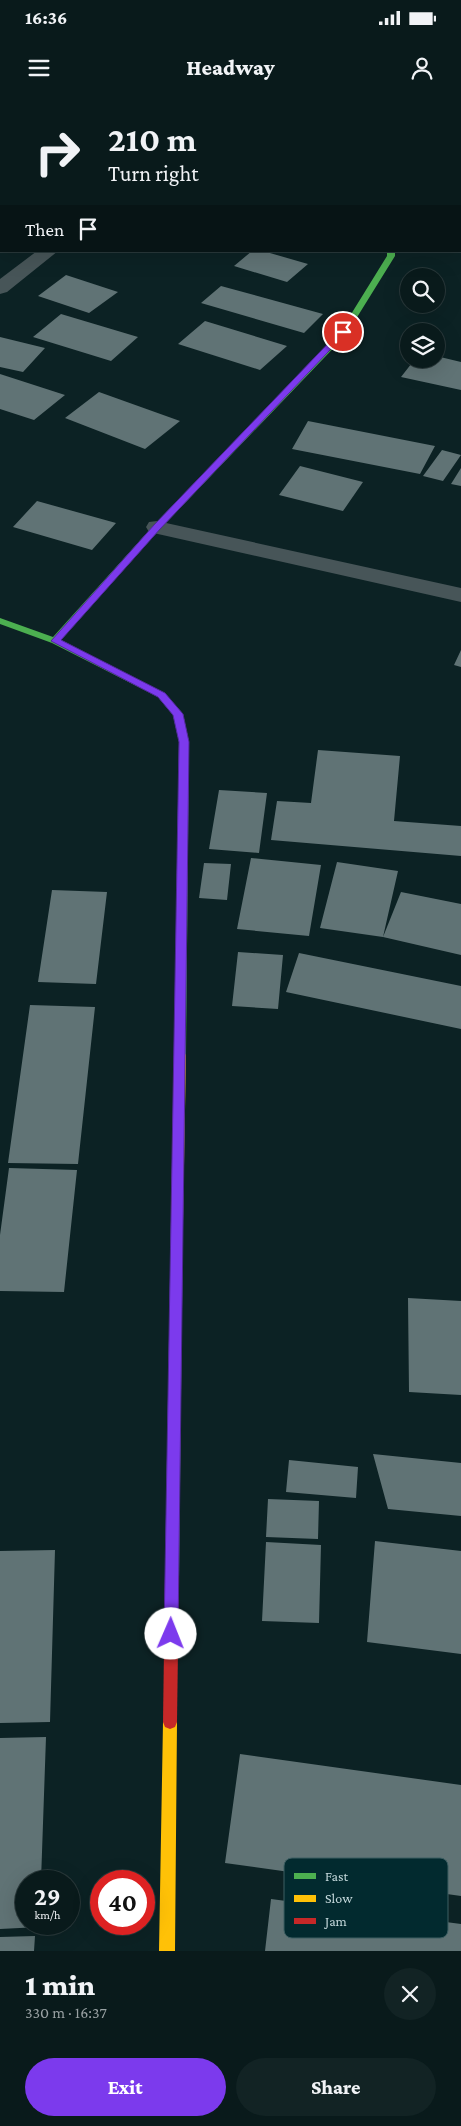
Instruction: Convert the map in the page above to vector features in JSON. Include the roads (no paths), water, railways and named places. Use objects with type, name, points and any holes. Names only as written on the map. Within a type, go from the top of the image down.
[{"type":"street","points":[[0,288],[49,252]]},
{"type":"street","points":[[55,641],[157,527],[343,332],[391,256],[391,252]]},
{"type":"street","points":[[157,527],[461,595]]},
{"type":"street","points":[[0,621],[55,641],[161,695],[178,714],[184,742],[167,1951]]}]
